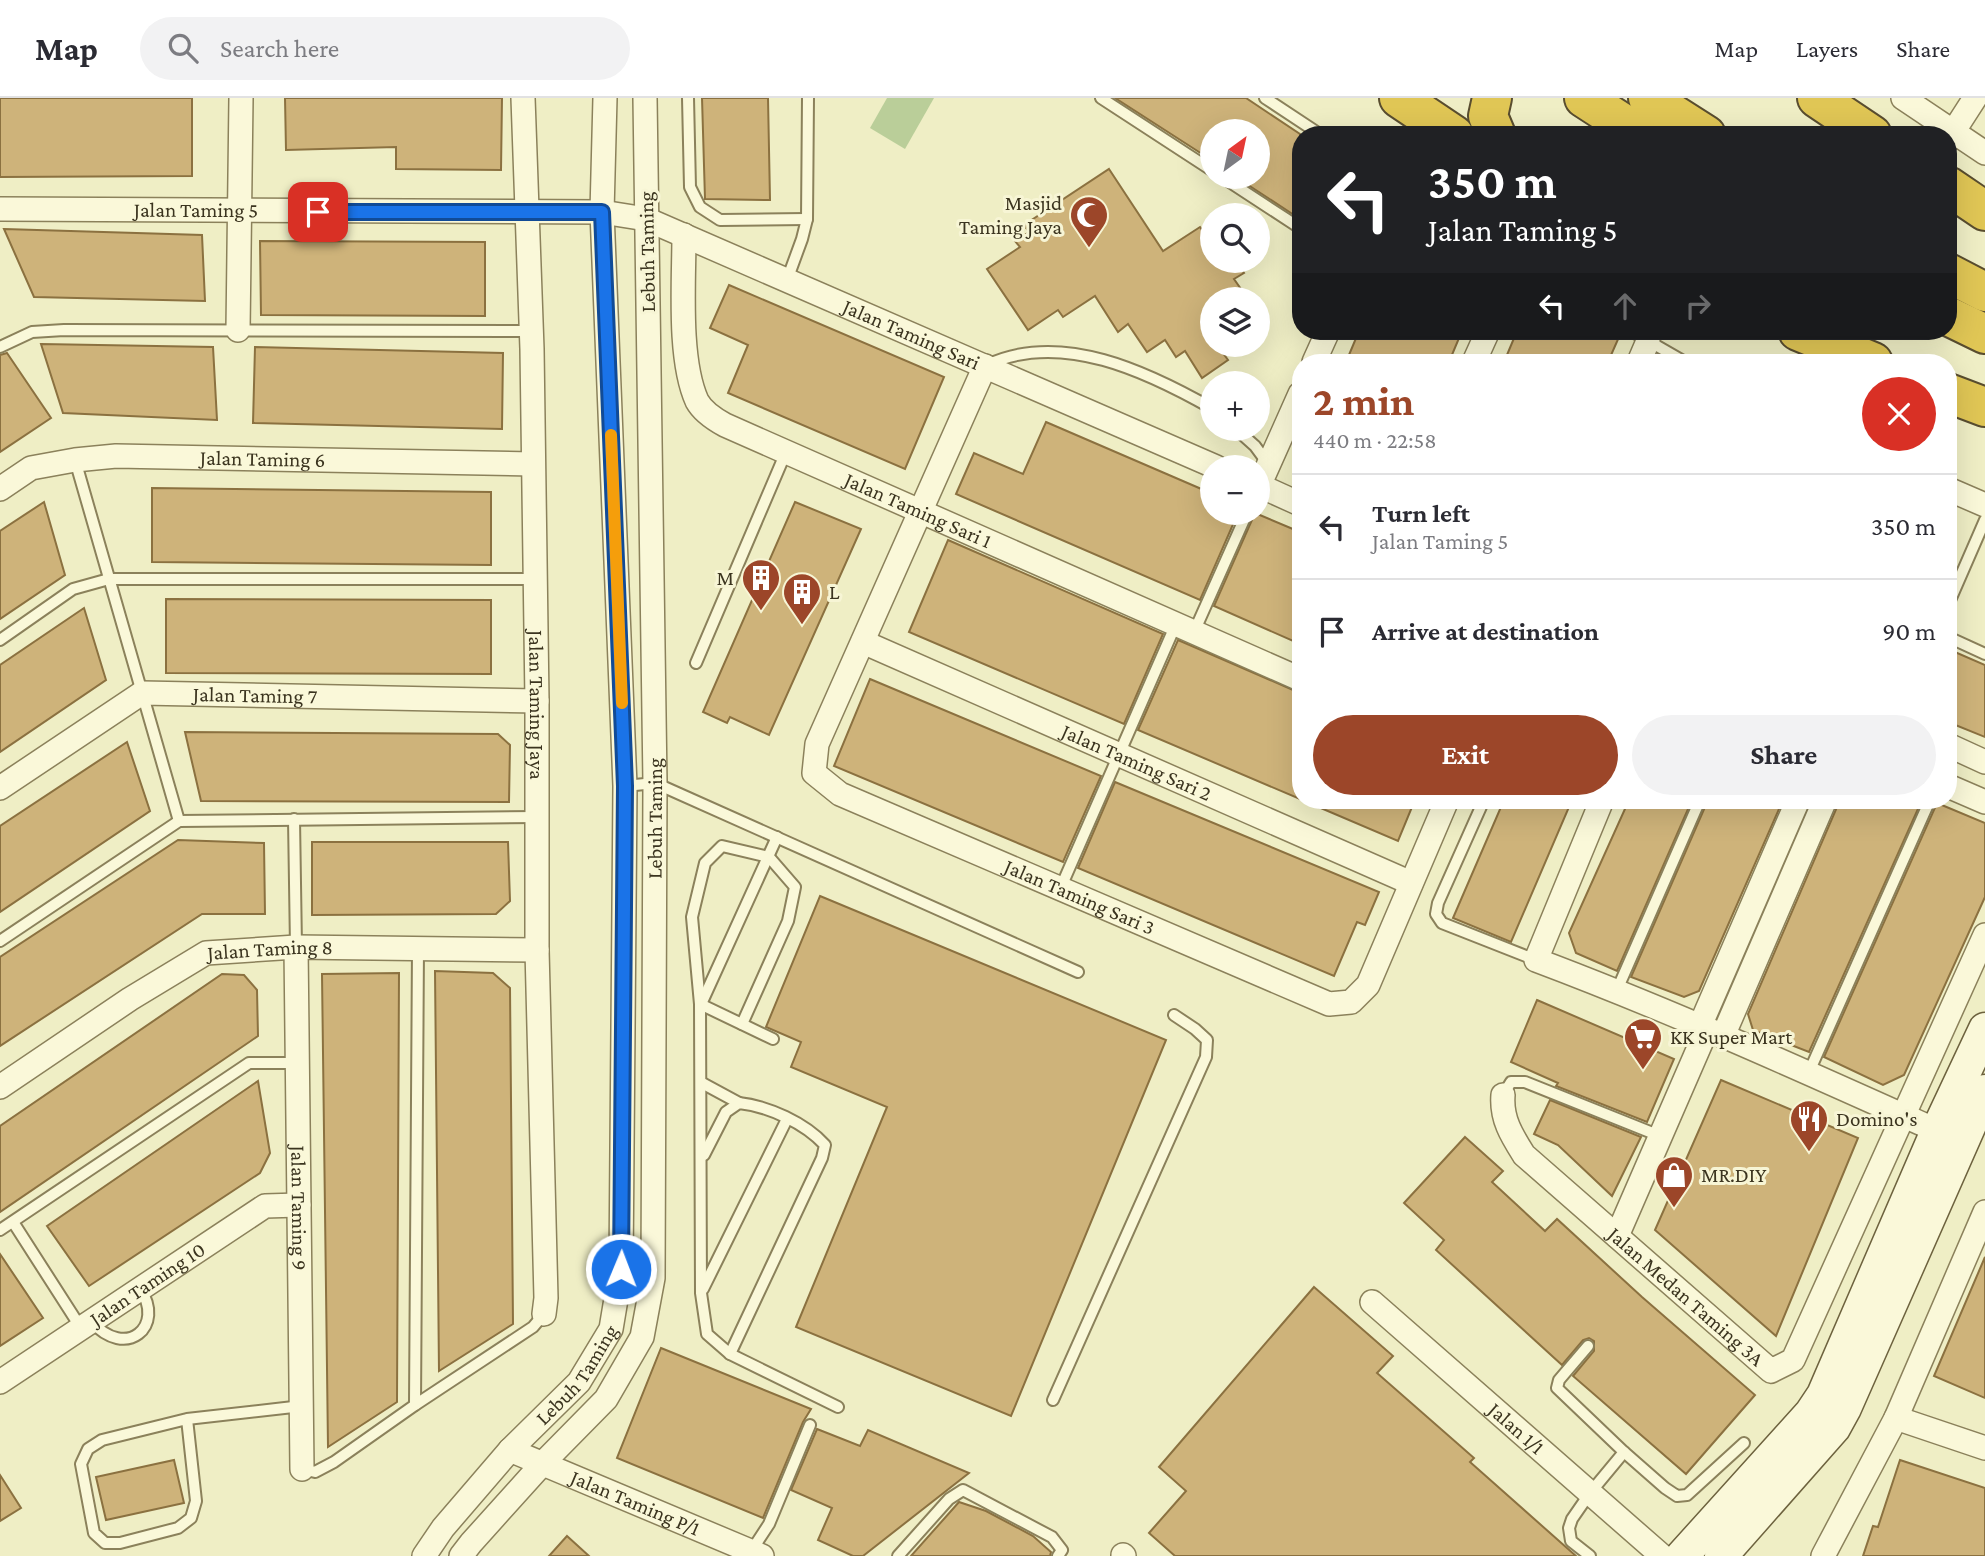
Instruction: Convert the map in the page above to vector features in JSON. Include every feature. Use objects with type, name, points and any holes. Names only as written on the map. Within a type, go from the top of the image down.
[{"type":"highway","points":[[1399,98],[1441,126]]},
{"type":"highway","points":[[1492,98],[1488,116],[1492,126]]},
{"type":"highway","points":[[1648,98],[1692,126]]},
{"type":"highway","points":[[1817,98],[1859,126]]},
{"type":"highway","points":[[1590,102],[1627,126]]},
{"type":"highway","points":[[1957,192],[1985,211]]},
{"type":"highway","points":[[1957,278],[1985,292]]},
{"type":"highway","points":[[1957,320],[1985,334]]},
{"type":"highway","points":[[1820,340],[1854,354]]},
{"type":"highway","points":[[1957,396],[1985,407]]},
{"type":"street","points":[[237,330],[240,98]]},
{"type":"street","name":"Jalan Taming Jaya","points":[[523,98],[531,331],[537,701],[537,950],[546,1298],[544,1314]]},
{"type":"street","name":"Lebuh Taming","points":[[424,1556],[443,1528],[510,1450],[579,1382],[611,1329],[621,1269],[625,786],[602,212],[605,98]]},
{"type":"street","name":"Lebuh Taming","points":[[461,1556],[543,1463],[606,1399],[642,1337],[653,1278],[655,783],[645,98]]},
{"type":"street","points":[[1903,98],[1938,126]]},
{"type":"street","points":[[1957,126],[1975,98]]},
{"type":"street","points":[[1957,139],[1985,153]]},
{"type":"street","name":"Jalan Taming 5","points":[[0,209],[602,212]]},
{"type":"street","name":"Jalan Taming Sari","points":[[602,212],[646,219],[1200,460]]},
{"type":"street","name":"Jalan Taming Sari 1","points":[[684,235],[686,362],[698,402],[709,416],[1292,675]]},
{"type":"street","points":[[863,642],[985,366]]},
{"type":"street","points":[[1270,463],[1292,412]]},
{"type":"street","name":"Jalan Taming 6","points":[[0,489],[32,468],[116,456],[533,464]]},
{"type":"street","points":[[1270,492],[1292,501]]},
{"type":"street","points":[[1957,493],[1985,505]]},
{"type":"street","name":"Jalan Taming Sari 2","points":[[863,642],[1411,883]]},
{"type":"street","name":"Jalan Taming Sari 3","points":[[863,642],[817,744],[814,773],[840,794],[1329,1004],[1352,1002],[1368,985],[1411,883]]},
{"type":"street","points":[[0,788],[142,693]]},
{"type":"street","name":"Jalan Taming 7","points":[[142,693],[537,701]]},
{"type":"street","points":[[1957,750],[1985,762]]},
{"type":"street","points":[[1957,790],[1985,802]]},
{"type":"street","points":[[1411,883],[1443,809]]},
{"type":"street","points":[[1598,809],[1536,960],[1617,990],[1809,1072],[1949,1136]]},
{"type":"street","points":[[1710,1030],[1795,809]]},
{"type":"street","points":[[1617,1236],[1710,1030],[1820,809]]},
{"type":"street","points":[[1902,1115],[1985,935]]},
{"type":"street","name":"Jalan Taming 8","points":[[0,1087],[130,999],[206,953],[296,947],[537,950]]},
{"type":"street","name":"Jalan Taming 9","points":[[296,947],[302,1469]]},
{"type":"street","points":[[1721,1556],[1834,1428],[1845,1408],[1949,1136],[1985,1029]]},
{"type":"street","points":[[1682,1556],[1811,1413],[1823,1395],[1949,1136],[1985,1091]]},
{"type":"street","name":"Jalan Medan Taming 3A","points":[[1503,1095],[1502,1107],[1508,1128],[1524,1155],[1771,1371],[1793,1360],[1902,1115]]},
{"type":"street","name":"Jalan Taming 10","points":[[0,1382],[265,1206],[299,1205]]},
{"type":"street","points":[[1823,1556],[1896,1418],[1985,1212]]},
{"type":"street","name":"Jalan 1/1","points":[[1372,1302],[1662,1556]]},
{"type":"street","points":[[1896,1418],[1985,1448]]},
{"type":"street","name":"Jalan Taming P/1","points":[[510,1450],[757,1553]]},
{"type":"lane","points":[[688,98],[690,187],[699,207],[720,220],[807,219]]},
{"type":"lane","points":[[787,280],[807,219],[808,98]]},
{"type":"lane","points":[[1101,98],[1200,163]]},
{"type":"lane","points":[[1265,98],[1307,126]]},
{"type":"lane","points":[[1240,189],[1292,223]]},
{"type":"lane","points":[[0,347],[32,332],[531,331]]},
{"type":"lane","points":[[1647,340],[1671,354]]},
{"type":"lane","points":[[985,366],[1004,357],[1041,351],[1110,360],[1167,383],[1200,402]]},
{"type":"lane","points":[[1249,441],[1262,455]]},
{"type":"lane","points":[[695,663],[786,452]]},
{"type":"lane","points":[[75,460],[179,821]]},
{"type":"lane","points":[[1957,584],[1985,520]]},
{"type":"lane","points":[[1061,887],[1119,754],[1241,525]]},
{"type":"lane","points":[[0,639],[73,589],[109,579],[535,579]]},
{"type":"lane","points":[[1957,641],[1985,654]]},
{"type":"lane","points":[[625,786],[655,783],[1078,972]]},
{"type":"lane","points":[[1480,809],[1438,903],[1436,914],[1442,923],[1536,960]]},
{"type":"lane","points":[[1617,990],[1696,809]]},
{"type":"lane","points":[[1809,1072],[1926,809]]},
{"type":"lane","points":[[0,941],[179,821],[537,817]]},
{"type":"lane","points":[[294,819],[296,947]]},
{"type":"lane","points":[[701,1004],[777,837]]},
{"type":"lane","points":[[742,1024],[788,921],[795,887],[769,857],[722,846],[705,863],[692,917],[701,1004],[701,1293],[707,1334],[730,1354],[838,1407]]},
{"type":"lane","points":[[415,1405],[418,948]]},
{"type":"lane","points":[[701,1004],[773,1039]]},
{"type":"lane","points":[[1053,1400],[1206,1057],[1208,1040],[1174,1015]]},
{"type":"lane","points":[[0,1230],[248,1062],[297,1063]]},
{"type":"lane","points":[[1503,1095],[1511,1082],[1525,1082],[1660,1136]]},
{"type":"lane","points":[[702,1083],[739,1103],[752,1104],[814,1132],[825,1144],[822,1158],[730,1354]]},
{"type":"lane","points":[[702,1158],[726,1112],[739,1103]]},
{"type":"lane","points":[[701,1293],[787,1119]]},
{"type":"lane","points":[[13,1222],[86,1324],[108,1336],[121,1340],[130,1339],[144,1327],[149,1309],[147,1299],[140,1289]]},
{"type":"lane","points":[[302,1469],[315,1472],[334,1462],[533,1327],[544,1314]]},
{"type":"lane","points":[[1588,1346],[1559,1380],[1557,1388],[1665,1488],[1678,1496],[1687,1495],[1744,1443]]},
{"type":"lane","points":[[187,1419],[196,1501],[191,1518],[178,1528],[120,1543],[105,1544],[94,1533],[82,1464],[88,1450],[102,1440],[187,1419],[302,1406]]},
{"type":"lane","points":[[757,1553],[810,1425]]},
{"type":"lane","points":[[1590,1556],[1571,1541],[1569,1528],[1590,1493],[1624,1452]]},
{"type":"lane","points":[[898,1556],[949,1499],[963,1490],[1052,1537],[1062,1550],[1058,1556]]},
{"type":"green space","points":[[887,98],[934,98],[905,149],[870,128]]},
{"type":"building","points":[[0,98],[192,98],[192,176],[0,177]]},
{"type":"building","points":[[285,98],[502,98],[501,170],[396,169],[396,147],[286,150]]},
{"type":"building","points":[[702,98],[768,98],[770,200],[705,199]]},
{"type":"building","points":[[1115,98],[1246,98],[1292,129],[1292,214],[1254,189],[1270,189],[1270,119],[1200,119],[1200,153]]},
{"type":"building","name":"Masjid Taming Jaya","points":[[1109,169],[1163,251],[1200,227],[1200,273],[1244,273],[1234,279],[1240,287],[1200,287],[1200,357],[1226,357],[1228,360],[1212,371],[1200,371],[1200,375],[1185,351],[1176,357],[1165,340],[1147,352],[1128,324],[1118,332],[1095,296],[1063,317],[1058,310],[1028,330],[987,269],[1020,247],[1015,241],[1029,232],[1024,225]]},
{"type":"building","points":[[4,229],[202,235],[205,301],[34,297]]},
{"type":"building","points":[[260,241],[485,242],[485,316],[261,315]]},
{"type":"building","points":[[729,285],[944,377],[905,469],[728,393],[748,345],[710,328]]},
{"type":"building","points":[[1355,340],[1458,340],[1452,354],[1349,354]]},
{"type":"building","points":[[1513,340],[1618,340],[1612,354],[1507,354]]},
{"type":"building","points":[[41,344],[213,347],[217,420],[63,413]]},
{"type":"building","points":[[255,347],[503,353],[502,429],[253,423]]},
{"type":"building","points":[[7,353],[51,418],[0,452],[0,355]]},
{"type":"building","points":[[1046,422],[1200,488],[1200,525],[1233,525],[1200,600],[956,494],[974,453],[1023,474]]},
{"type":"building","points":[[152,488],[491,492],[491,565],[152,562]]},
{"type":"building","points":[[44,502],[65,575],[0,619],[0,531]]},
{"type":"building","points":[[795,502],[861,529],[769,735],[730,717],[727,723],[703,712]]},
{"type":"building","points":[[1270,519],[1292,529],[1292,640],[1214,606],[1250,525],[1270,525]]},
{"type":"building","points":[[948,540],[1163,634],[1124,724],[909,632]]},
{"type":"building","points":[[166,599],[491,600],[491,674],[166,673]]},
{"type":"building","points":[[84,608],[106,680],[0,752],[0,665]]},
{"type":"building","points":[[1178,640],[1292,690],[1292,796],[1138,730]]},
{"type":"building","points":[[1957,653],[1985,665],[1985,737],[1957,726]]},
{"type":"building","points":[[870,679],[1101,776],[1063,862],[834,766]]},
{"type":"building","points":[[185,732],[498,734],[510,745],[509,802],[201,801]]},
{"type":"building","points":[[127,742],[150,811],[0,912],[0,826]]},
{"type":"building","points":[[1115,782],[1379,892],[1365,925],[1357,922],[1334,976],[1078,868]]},
{"type":"building","points":[[1323,809],[1411,809],[1398,841]]},
{"type":"building","points":[[1500,809],[1568,809],[1511,942],[1453,918]]},
{"type":"building","points":[[1625,809],[1688,809],[1617,971],[1576,953],[1569,933]]},
{"type":"building","points":[[1704,809],[1779,809],[1699,991],[1684,997],[1631,977]]},
{"type":"building","points":[[1836,809],[1918,809],[1809,1052],[1753,1030],[1748,1014]]},
{"type":"building","points":[[1934,809],[1951,809],[1985,823],[1985,897],[1904,1075],[1883,1085],[1824,1057]]},
{"type":"building","points":[[178,840],[264,843],[265,914],[202,914],[0,1046],[0,957]]},
{"type":"building","points":[[312,842],[508,842],[510,901],[496,914],[312,915]]},
{"type":"building","points":[[820,896],[1166,1040],[1011,1416],[796,1327],[887,1107],[791,1067],[801,1042],[766,1027]]},
{"type":"building","points":[[435,971],[493,973],[510,988],[513,1324],[439,1371]]},
{"type":"building","points":[[399,973],[397,1402],[328,1447],[322,974]]},
{"type":"building","points":[[222,974],[244,975],[257,990],[258,1036],[0,1212],[0,1126]]},
{"type":"building","points":[[1537,1000],[1674,1059],[1647,1122],[1556,1086],[1558,1083],[1511,1062]]},
{"type":"building","points":[[1721,1080],[1858,1138],[1776,1336],[1655,1230]]},
{"type":"building","points":[[258,1081],[270,1153],[260,1173],[89,1286],[47,1226]]},
{"type":"building","points":[[1550,1100],[1641,1137],[1612,1196],[1558,1145],[1534,1134]]},
{"type":"building","points":[[1465,1137],[1503,1171],[1492,1182],[1545,1231],[1557,1219],[1755,1395],[1686,1474],[1573,1376],[1594,1351],[1594,1341],[1589,1338],[1583,1340],[1562,1365],[1436,1250],[1444,1240],[1404,1203]]},
{"type":"building","points":[[0,1254],[43,1318],[0,1346]]},
{"type":"building","points":[[1985,1257],[1985,1398],[1934,1376]]},
{"type":"building","points":[[1314,1287],[1393,1356],[1377,1373],[1474,1458],[1470,1462],[1576,1556],[1175,1556],[1149,1533],[1186,1491],[1159,1467]]},
{"type":"building","points":[[661,1348],[811,1409],[763,1518],[617,1458]]},
{"type":"building","points":[[817,1429],[860,1446],[868,1430],[969,1473],[863,1556],[853,1556],[818,1540],[832,1508],[791,1490]]},
{"type":"building","points":[[174,1460],[184,1503],[106,1520],[96,1477]]},
{"type":"building","points":[[1900,1460],[1985,1488],[1985,1556],[1863,1556],[1873,1526],[1878,1527]]},
{"type":"building","points":[[0,1475],[21,1508],[0,1521]]},
{"type":"building","points":[[959,1502],[986,1511],[1033,1536],[1051,1552],[1050,1556],[911,1556]]},
{"type":"building","points":[[567,1536],[589,1556],[549,1556]]},
{"type":"slow traffic","points":[[611,435],[622,703]]},
{"type":"place","name":"Masjid Taming Jaya","points":[[1089,249]]},
{"type":"place","name":"M","points":[[761,612]]},
{"type":"place","name":"L","points":[[802,626]]},
{"type":"place","name":"KK Super Mart","points":[[1643,1071]]},
{"type":"place","name":"Domino's","points":[[1809,1153]]},
{"type":"place","name":"MR.DIY","points":[[1674,1209]]},
{"type":"route","points":[[318,212],[602,212],[625,786],[621,1269]]}]
